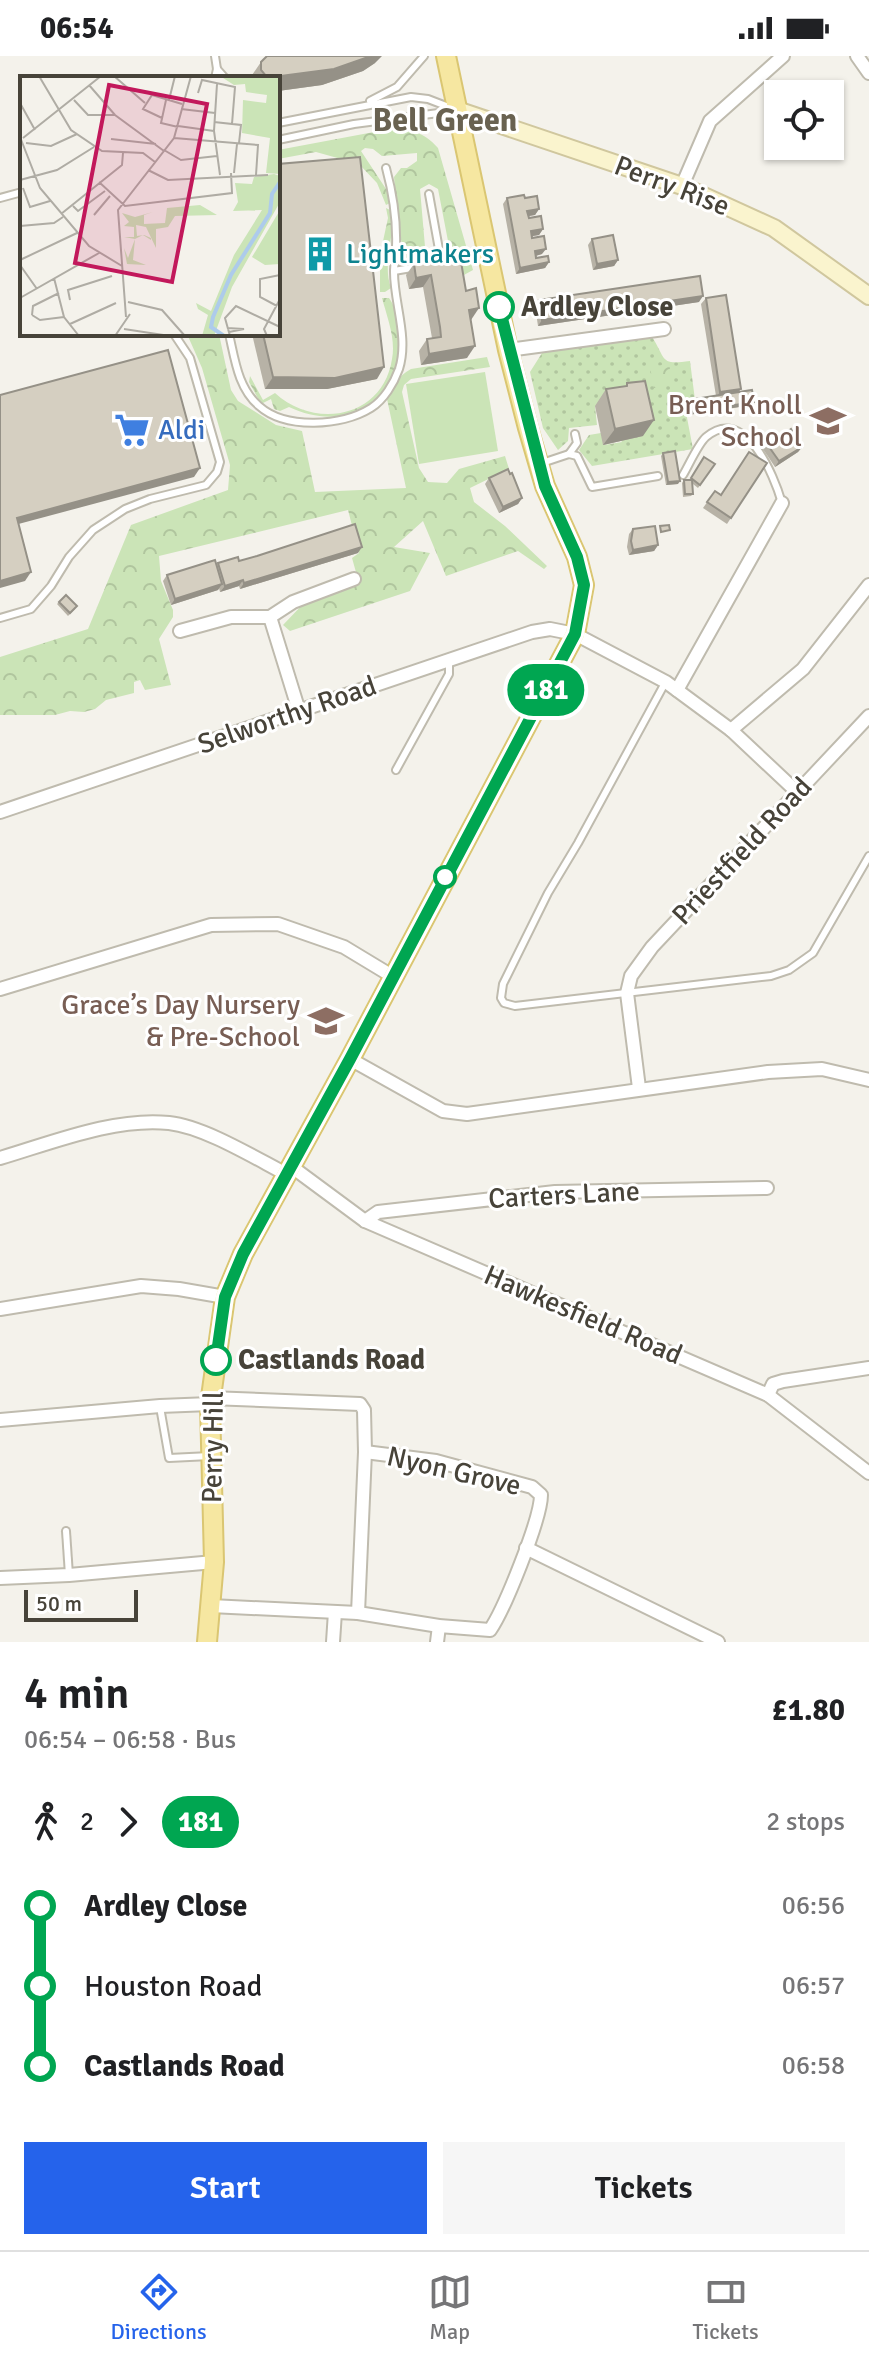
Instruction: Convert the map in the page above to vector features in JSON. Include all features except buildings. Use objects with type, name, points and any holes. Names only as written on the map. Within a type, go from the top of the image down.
[{"type":"main road","points":[[446,56],[457,110]]},
{"type":"main road","name":"Perry Rise","points":[[457,110],[682,186],[774,228],[869,296]]},
{"type":"main road","name":"Perry Hill","points":[[207,1642],[214,1562],[210,1401],[225,1297],[243,1254],[575,634],[584,585],[577,557],[538,464],[508,350],[457,110]]},
{"type":"street","points":[[682,186],[710,121],[783,56]]},
{"type":"street","points":[[857,56],[869,73]]},
{"type":"street","points":[[508,350],[664,329]]},
{"type":"street","points":[[677,690],[782,503]]},
{"type":"street","points":[[180,631],[231,617],[270,617],[314,592],[354,579]]},
{"type":"street","points":[[731,730],[803,669],[869,585]]},
{"type":"street","points":[[270,617],[299,711]]},
{"type":"street","name":"Selworthy Road","points":[[0,812],[532,632],[550,629],[575,634]]},
{"type":"street","points":[[575,634],[666,682],[731,730],[797,792]]},
{"type":"street","name":"Priestfield Road","points":[[627,993],[631,976],[652,947],[869,716]]},
{"type":"street","points":[[0,989],[211,925],[278,924],[344,947],[392,976]]},
{"type":"street","points":[[627,993],[639,1088]]},
{"type":"street","points":[[350,1059],[443,1111],[467,1114],[768,1072],[822,1069],[869,1080]]},
{"type":"street","name":"Hawkesfield Road","points":[[0,1158],[126,1123],[171,1123],[217,1139],[290,1171],[365,1221],[768,1395],[869,1473]]},
{"type":"street","name":"Carters Lane","points":[[365,1221],[378,1212],[555,1192],[767,1188]]},
{"type":"street","points":[[0,1309],[141,1286],[225,1297]]},
{"type":"street","points":[[768,1395],[773,1384],[783,1381],[869,1368]]},
{"type":"street","points":[[0,1420],[210,1401],[360,1404],[364,1410],[365,1452],[358,1613]]},
{"type":"street","name":"Nyon Grove","points":[[365,1452],[436,1461],[532,1487],[541,1495],[541,1507],[526,1548]]},
{"type":"street","points":[[211,1606],[358,1613],[439,1626],[490,1630],[526,1548],[718,1642]]},
{"type":"street","points":[[0,1578],[214,1562]]},
{"type":"street","points":[[333,1642],[335,1612]]},
{"type":"street","points":[[437,1642],[439,1626]]},
{"type":"lane","points":[[215,56],[215,76]]},
{"type":"lane","points":[[351,107],[397,87],[424,56]]},
{"type":"lane","points":[[217,69],[223,76]]},
{"type":"lane","points":[[280,123],[411,97],[428,99],[457,110]]},
{"type":"lane","points":[[280,140],[354,124],[457,110]]},
{"type":"lane","points":[[230,336],[243,385],[261,408],[300,421],[328,421],[359,414],[382,399],[399,367],[403,339],[394,271],[395,217],[386,168]]},
{"type":"lane","points":[[0,198],[20,193]]},
{"type":"lane","points":[[394,271],[423,266],[440,255],[429,194]]},
{"type":"lane","points":[[0,618],[31,609],[93,530],[125,509],[150,499],[206,485],[217,472],[220,462],[190,358],[175,336]]},
{"type":"lane","points":[[683,475],[702,440],[720,430],[740,431],[752,442],[776,482],[782,503]]},
{"type":"lane","points":[[569,454],[577,443],[575,434]]},
{"type":"lane","points":[[538,464],[569,454],[577,456],[592,487],[658,476]]},
{"type":"lane","points":[[396,770],[449,674],[449,660]]},
{"type":"lane","points":[[666,682],[548,893],[503,984],[501,993],[504,1003],[515,1006],[771,976],[789,970],[813,953],[869,856]]},
{"type":"lane","points":[[160,1406],[169,1458],[210,1456]]},
{"type":"lane","points":[[66,1531],[69,1575]]},
{"type":"green space","points":[[390,129],[416,132],[427,138],[438,148],[473,270],[462,276],[453,267],[438,189],[429,184],[420,189],[426,258],[416,266],[406,265],[394,177],[401,168],[407,168],[417,161],[417,153],[382,156],[373,149],[361,151],[390,195],[390,203],[386,205],[377,183],[359,164],[316,152],[280,159],[280,150]]},
{"type":"green space","points":[[386,208],[392,211],[388,260],[391,288],[380,292],[380,255],[388,218]]},
{"type":"green space","points":[[382,298],[389,298],[394,309],[398,352],[393,374],[384,391],[370,404],[353,413],[333,417],[312,415],[289,407],[280,411],[274,409],[271,399],[261,404],[249,382],[250,376],[263,400],[275,393],[291,405],[309,412],[345,412],[362,405],[376,394],[386,379],[393,351]]},
{"type":"green space","points":[[188,336],[219,336],[231,390],[238,401],[276,425],[302,431],[315,492],[406,488],[387,399],[394,386],[411,369],[487,357],[490,367],[411,379],[404,385],[402,392],[419,468],[428,482],[447,483],[459,469],[505,456],[509,469],[470,488],[474,502],[547,566],[544,569],[518,551],[446,576],[423,521],[394,547],[430,553],[410,591],[290,631],[283,625],[304,603],[359,583],[352,558],[359,553],[348,510],[159,556],[161,581],[173,610],[173,617],[159,639],[171,685],[145,690],[140,680],[134,682],[134,693],[106,700],[95,709],[84,712],[0,715],[0,657],[88,629],[131,525],[228,490],[230,465],[202,368]]},
{"type":"green space","points":[[652,337],[668,361],[690,361],[695,400],[684,402],[693,449],[592,466],[579,450],[589,435],[601,433],[604,445],[622,442],[595,406],[597,425],[569,428],[568,441],[558,450],[543,428],[530,372],[542,353]]},
{"type":"green space","points":[[669,364],[673,385],[654,388],[650,367]]},
{"type":"green space","points":[[485,372],[498,451],[419,464],[406,384]]},
{"type":"bus line","name":"181","points":[[216,1360],[225,1297],[243,1254],[575,634],[584,585],[577,557],[545,486],[499,307]]},
{"type":"place","name":"Lightmakers","points":[[320,254]]},
{"type":"place","name":"Ardley Close","points":[[499,307]]},
{"type":"place","name":"Brent Knoll School","points":[[828,421]]},
{"type":"place","name":"Aldi","points":[[132,430]]},
{"type":"place","name":"Grace’s Day Nursery & Pre-School","points":[[326,1021]]},
{"type":"place","name":"Castlands Road","points":[[216,1360]]},
{"type":"district","name":"Bell Green","points":[[445,120]]}]
